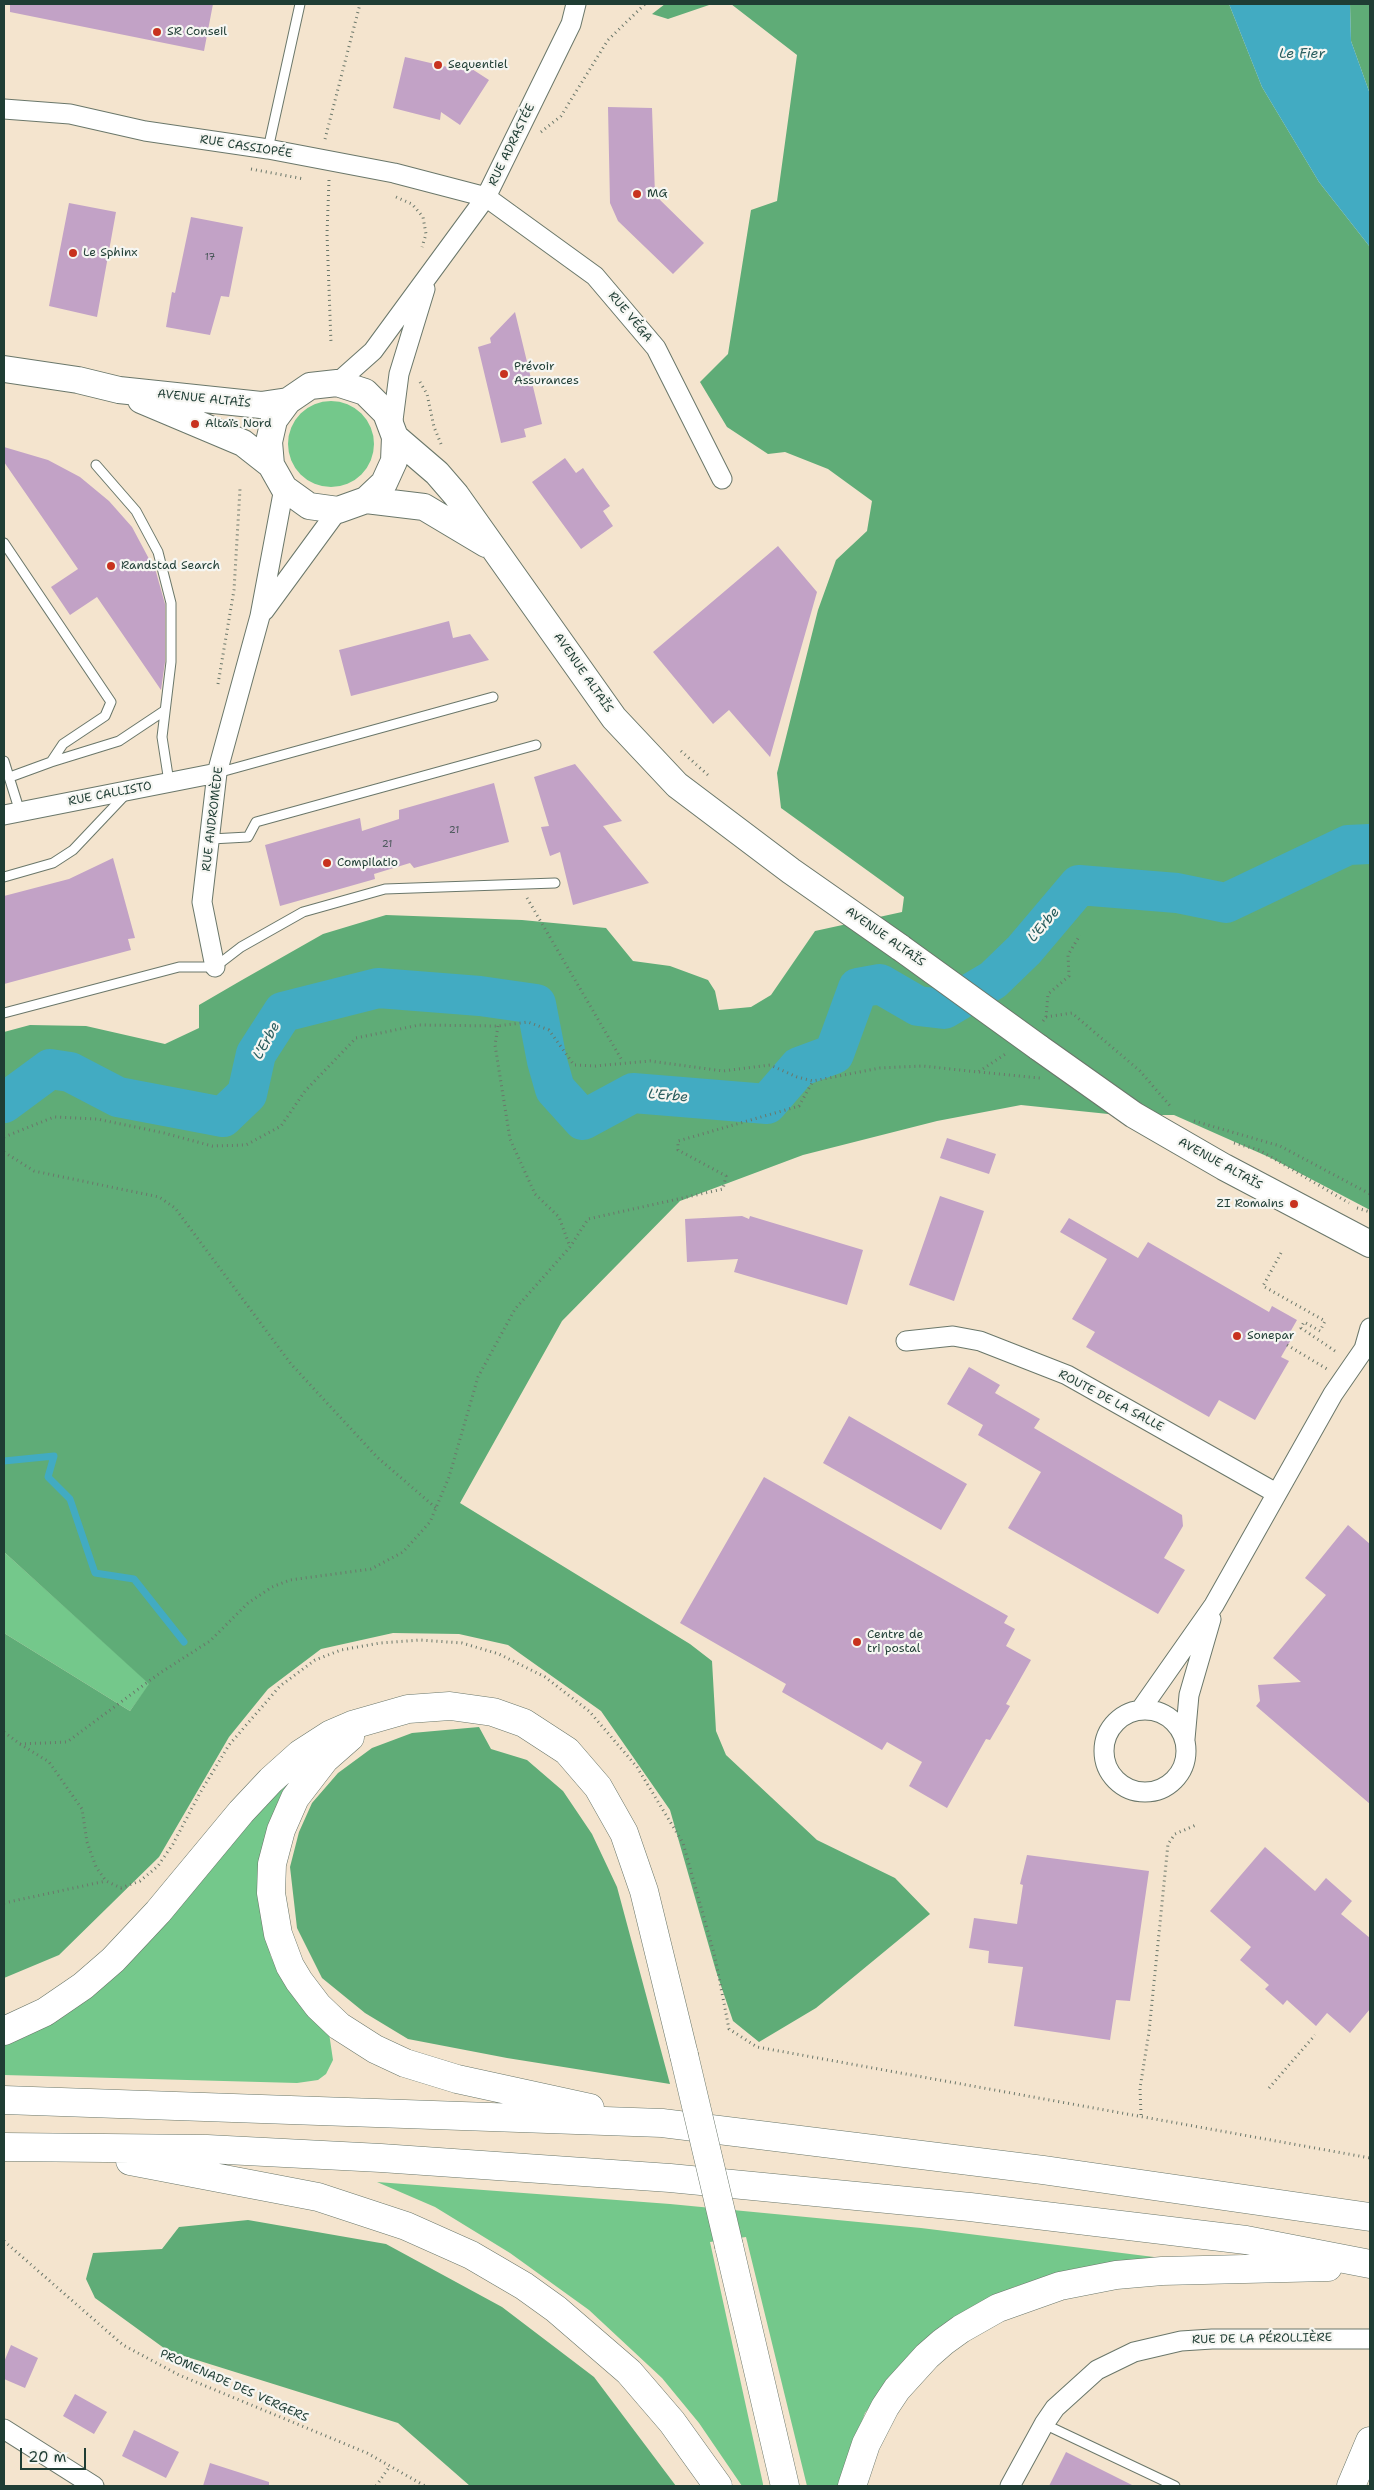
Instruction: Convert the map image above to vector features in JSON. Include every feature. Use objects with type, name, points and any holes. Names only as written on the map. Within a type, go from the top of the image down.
[{"type":"highway","points":[[4,2031],[45,2012],[83,1986],[113,1960],[158,1912],[271,1780],[300,1754],[339,1730],[408,1709],[436,1706],[466,1707],[493,1712],[524,1723],[540,1732],[566,1752],[589,1775],[616,1815],[635,1864],[651,1917],[786,2486]]},
{"type":"highway","points":[[390,1714],[361,1729],[325,1759],[303,1786],[281,1830],[272,1864],[271,1893],[278,1934],[290,1966],[299,1981],[318,2006],[339,2026],[375,2050],[404,2063],[457,2079],[662,2123]]},
{"type":"highway","points":[[4,2100],[662,2123],[1043,2170],[1370,2217]]},
{"type":"highway","points":[[4,2147],[207,2149],[343,2156],[670,2178],[970,2208],[1246,2240],[1370,2265]]},
{"type":"highway","points":[[57,2148],[318,2197],[406,2226],[471,2255],[524,2286],[556,2309],[629,2372],[672,2422],[718,2486]]},
{"type":"highway","points":[[852,2486],[858,2463],[875,2425],[885,2407],[912,2372],[927,2356],[961,2330],[1013,2302],[1080,2281],[1142,2272],[1370,2265]]},
{"type":"highway","points":[[1351,2486],[1370,2441]]},
{"type":"highway","points":[[1369,2486],[1370,2482]]},
{"type":"street","name":"RUE ADRASTÉE","points":[[337,383],[372,351],[486,197],[571,24],[576,4]]},
{"type":"street","name":"RUE CASSIOPÉE","points":[[4,109],[70,114],[145,131],[268,149],[394,173],[486,197]]},
{"type":"street","name":"RUE VÉGA","points":[[486,197],[595,276],[656,348],[722,480]]},
{"type":"street","name":"RUE ADRASTÉE","points":[[393,432],[401,367],[429,276]]},
{"type":"street","name":"AVENUE ALTAÏS","points":[[4,369],[78,380],[119,390],[261,405],[288,401]]},
{"type":"street","points":[[337,383],[365,392],[386,413],[393,432],[394,461],[384,483],[366,500],[338,510],[309,506],[284,488],[271,465],[269,442],[274,420],[288,401],[310,386],[337,383]]},
{"type":"street","name":"AVENUE ALTAÏS","points":[[119,390],[243,443],[271,465]]},
{"type":"street","name":"AVENUE ALTAÏS","points":[[393,432],[437,473],[456,495],[614,718],[677,785],[791,871],[1134,1116],[1224,1168],[1363,1241],[1370,1261]]},
{"type":"street","name":"RUE ANDROMÈDE","points":[[215,967],[202,902],[211,839],[217,773],[260,616],[284,488]]},
{"type":"street","name":"AVENUE ALTAÏS","points":[[366,500],[424,507],[493,548]]},
{"type":"street","name":"RUE ANDROMÈDE","points":[[260,616],[338,510]]},
{"type":"street","name":"RUE CALLISTO","points":[[12,814],[217,773]]},
{"type":"street","points":[[1141,1709],[1214,1605],[1343,1378],[1363,1352],[1370,1328]]},
{"type":"street","name":"ROUTE DE LA SALLE","points":[[906,1340],[953,1336],[980,1341],[1067,1375],[1276,1494]]},
{"type":"street","points":[[1185,1739],[1181,1730],[1169,1717],[1156,1710],[1141,1709],[1131,1711],[1118,1718],[1109,1729],[1103,1753],[1105,1763],[1119,1783],[1132,1790],[1142,1792],[1157,1790],[1170,1784],[1180,1772],[1186,1754],[1185,1739],[1189,1695],[1214,1605]]},
{"type":"street","name":"RUE DE LA PÉROLLIÈRE","points":[[1010,2486],[1044,2424],[1070,2393],[1097,2370],[1125,2356],[1156,2346],[1212,2338],[1370,2339]]},
{"type":"street","points":[[4,2430],[94,2486]]},
{"type":"lane","points":[[268,149],[300,4]]},
{"type":"lane","points":[[96,466],[136,511],[158,552],[172,603],[171,662],[162,737],[169,782]]},
{"type":"lane","points":[[4,543],[111,702],[105,716],[63,744],[51,762]]},
{"type":"lane","points":[[217,773],[493,697]]},
{"type":"lane","points":[[10,777],[119,741],[164,712]]},
{"type":"lane","points":[[211,839],[248,837],[256,822],[536,745]]},
{"type":"lane","points":[[4,761],[10,777],[12,814]]},
{"type":"lane","points":[[4,877],[53,863],[73,850],[130,790]]},
{"type":"lane","points":[[4,1013],[179,967],[215,967],[241,947],[303,912],[385,890],[555,883]]},
{"type":"lane","points":[[1044,2424],[1175,2486]]},
{"type":"path","points":[[519,131],[533,135],[545,131],[561,116],[608,40],[645,4]]},
{"type":"path","points":[[243,168],[306,179]]},
{"type":"path","points":[[321,182],[339,185]]},
{"type":"path","points":[[395,196],[412,204],[423,217],[426,234],[422,250]]},
{"type":"path","points":[[401,367],[416,376],[427,394],[434,427],[444,449]]},
{"type":"path","points":[[218,688],[234,590],[240,489]]},
{"type":"path","points":[[675,745],[710,777]]},
{"type":"path","points":[[518,884],[623,1062]]},
{"type":"path","points":[[1080,935],[1068,955],[1069,976],[1048,994],[1046,1017],[1072,1012],[1140,1071],[1176,1113]]},
{"type":"path","points":[[4,1138],[54,1117],[97,1119],[164,1133],[212,1146],[246,1145],[281,1126],[305,1091],[356,1038],[419,1025],[498,1026],[528,1022],[549,1030],[574,1065],[595,1066],[650,1061],[722,1071],[770,1065],[797,1077],[813,1081],[880,1068],[923,1066],[1046,1079]]},
{"type":"path","points":[[498,1026],[495,1045],[510,1138],[535,1194],[559,1217],[570,1247]]},
{"type":"path","points":[[978,1072],[1013,1049]]},
{"type":"path","points":[[4,1732],[20,1744],[67,1742],[160,1674],[210,1641],[248,1604],[272,1587],[290,1580],[371,1569],[403,1552],[430,1522],[449,1477],[478,1377],[515,1309],[570,1247],[588,1219],[723,1189],[726,1176],[678,1150],[678,1141],[799,1106],[813,1081]]},
{"type":"path","points":[[1188,1120],[1202,1122],[1280,1146],[1370,1194]]},
{"type":"path","points":[[4,1152],[34,1171],[159,1198],[174,1208],[291,1364],[377,1457],[436,1508]]},
{"type":"path","points":[[1281,1253],[1263,1286],[1325,1321],[1320,1331],[1304,1322],[1301,1328],[1317,1341],[1363,1352]]},
{"type":"path","points":[[1288,1345],[1343,1378]]},
{"type":"path","points":[[1141,2115],[1139,2097],[1149,2032],[1168,1844],[1175,1834],[1196,1825]]},
{"type":"path","points":[[4,1903],[106,1881]]},
{"type":"path","points":[[1269,2088],[1316,2035]]},
{"type":"path","name":"PROMENADE DES VERGERS","points":[[4,2242],[10,2245],[51,2284],[123,2345],[180,2375],[367,2453],[425,2486]]},
{"type":"path","points":[[376,2486],[390,2466]]},
{"type":"green space","points":[[665,4],[712,4],[668,19],[652,14]]},
{"type":"green space","points":[[731,4],[1229,4],[1262,87],[1319,182],[1370,247],[1370,1210],[1271,1158],[1174,1115],[1118,1115],[1021,1105],[937,1121],[803,1155],[680,1201],[562,1321],[460,1503],[690,1644],[712,1661],[716,1731],[726,1755],[817,1840],[895,1878],[930,1914],[816,2008],[759,2042],[733,2021],[716,1971],[670,1810],[601,1711],[508,1645],[459,1634],[393,1633],[321,1649],[268,1689],[229,1737],[159,1857],[59,1955],[4,1978],[4,1633],[130,1711],[149,1684],[4,1552],[4,1032],[30,1025],[86,1026],[165,1044],[199,1028],[199,1005],[323,934],[386,915],[522,920],[606,928],[633,961],[670,966],[708,980],[715,991],[719,1010],[751,1007],[771,995],[815,931],[902,912],[904,897],[781,808],[777,773],[818,610],[836,560],[867,531],[872,501],[828,469],[785,452],[768,454],[727,427],[700,382],[728,354],[751,210],[777,201],[797,55]]},
{"type":"green space","points":[[1350,4],[1370,4],[1370,94],[1351,41]]},
{"type":"green space","points":[[331,401],[347,404],[355,408],[367,420],[371,428],[374,444],[371,460],[367,468],[355,480],[347,484],[331,487],[315,484],[307,480],[295,468],[291,460],[288,444],[291,428],[295,420],[307,408],[315,404]]},
{"type":"green space","points":[[4,1552],[150,1684],[130,1711],[4,1633]]},
{"type":"green space","points":[[479,1727],[491,1749],[527,1760],[563,1791],[592,1834],[617,1887],[670,2084],[507,2058],[408,2039],[365,2013],[322,1978],[297,1928],[290,1867],[299,1832],[312,1803],[338,1773],[372,1748],[412,1733]]},
{"type":"green space","points":[[287,1778],[291,1783],[261,1911],[271,1957],[289,1989],[329,2033],[333,2060],[326,2074],[318,2080],[297,2083],[4,2075],[4,2041],[33,2030]]},
{"type":"green space","points":[[377,2182],[670,2204],[921,2228],[1170,2259],[1146,2259],[1073,2269],[1014,2287],[954,2320],[911,2354],[865,2413],[839,2486],[807,2486],[746,2237],[710,2242],[763,2484],[763,2486],[742,2486],[699,2423],[662,2378],[589,2310],[510,2253],[435,2207]]},
{"type":"green space","points":[[248,2220],[386,2244],[502,2307],[594,2377],[676,2486],[470,2486],[398,2423],[168,2351],[95,2298],[86,2279],[93,2253],[162,2249],[179,2227]]},
{"type":"water","name":"Le Fier","points":[[1229,4],[1350,4],[1351,41],[1370,94],[1370,247],[1319,182],[1262,87]]},
{"type":"building","name":"SR Conseil","points":[[10,4],[213,4],[204,51],[10,12]]},
{"type":"building","points":[[405,57],[456,69],[461,62],[489,80],[460,125],[441,112],[440,120],[393,108]]},
{"type":"building","name":"MG","points":[[608,107],[652,108],[655,195],[704,243],[673,274],[618,221],[610,203]]},
{"type":"building","points":[[69,203],[116,212],[97,317],[49,306]]},
{"type":"building","points":[[191,217],[243,227],[229,297],[221,296],[210,335],[166,327],[172,292],[175,293]]},
{"type":"building","points":[[515,312],[542,424],[524,429],[526,437],[501,443],[478,347],[491,343],[490,338]]},
{"type":"building","points":[[4,447],[48,460],[80,477],[109,501],[132,527],[156,572],[165,604],[165,662],[161,690],[97,597],[70,615],[51,587],[78,569],[4,462]]},
{"type":"building","points":[[565,458],[576,473],[583,468],[610,506],[603,511],[613,526],[581,549],[532,482]]},
{"type":"building","points":[[778,546],[817,592],[770,757],[729,710],[713,724],[653,652]]},
{"type":"building","points":[[449,621],[453,638],[470,634],[489,660],[351,696],[339,650]]},
{"type":"building","points":[[575,764],[622,821],[603,826],[649,883],[573,905],[560,852],[550,856],[541,827],[549,826],[534,777]]},
{"type":"building","points":[[494,783],[509,842],[414,868],[410,863],[374,874],[375,879],[280,906],[265,845],[360,818],[362,831],[399,819],[399,810]]},
{"type":"building","points":[[113,858],[135,938],[128,939],[131,950],[4,984],[4,896],[69,879]]},
{"type":"building","points":[[947,1138],[996,1154],[989,1174],[940,1158]]},
{"type":"building","points":[[940,1196],[984,1211],[954,1301],[909,1285]]},
{"type":"building","points":[[742,1216],[749,1219],[750,1216],[863,1250],[847,1305],[734,1272],[738,1259],[687,1262],[685,1219]]},
{"type":"building","points":[[1069,1218],[1138,1258],[1148,1242],[1269,1312],[1272,1306],[1297,1320],[1289,1334],[1293,1336],[1281,1357],[1289,1361],[1255,1420],[1219,1400],[1209,1417],[1086,1347],[1095,1332],[1072,1319],[1107,1259],[1060,1232]]},
{"type":"building","points":[[969,1367],[1000,1385],[995,1393],[1040,1419],[1034,1428],[1182,1515],[1183,1526],[1164,1558],[1185,1570],[1158,1614],[1008,1528],[1041,1472],[978,1435],[983,1425],[947,1404]]},
{"type":"building","points":[[849,1416],[967,1484],[941,1530],[823,1463]]},
{"type":"building","name":"Centre de tri postal","points":[[764,1477],[1008,1616],[1004,1623],[1015,1629],[1006,1646],[1031,1660],[1006,1704],[1010,1706],[990,1740],[986,1739],[947,1808],[909,1786],[922,1762],[887,1742],[882,1750],[782,1692],[786,1684],[680,1623]]},
{"type":"building","points":[[1348,1525],[1370,1544],[1370,1804],[1256,1706],[1260,1701],[1258,1685],[1301,1682],[1273,1658],[1326,1595],[1305,1578]]},
{"type":"building","points":[[1265,1847],[1315,1891],[1326,1878],[1352,1901],[1341,1914],[1370,1938],[1370,2009],[1350,2033],[1327,2013],[1316,2026],[1287,2000],[1283,2005],[1265,1989],[1269,1985],[1240,1960],[1251,1947],[1210,1911]]},
{"type":"building","points":[[1027,1855],[1149,1871],[1130,2001],[1116,2000],[1110,2040],[1014,2026],[1023,1967],[988,1963],[989,1951],[969,1948],[974,1918],[1017,1924],[1023,1885],[1020,1884]]},
{"type":"building","points":[[11,2345],[38,2358],[25,2388],[4,2379],[4,2362]]},
{"type":"building","points":[[75,2394],[107,2412],[94,2434],[63,2416]]},
{"type":"building","points":[[134,2430],[179,2452],[166,2478],[122,2456]]},
{"type":"building","points":[[1066,2452],[1134,2486],[1049,2486]]},
{"type":"building","points":[[210,2463],[269,2482],[269,2486],[203,2486]]},
{"type":"waterway","name":"L'Erbe","points":[[4,1103],[50,1069],[70,1072],[118,1097],[223,1117],[247,1094],[256,1054],[283,1012],[378,988],[480,996],[536,1004],[547,1061],[555,1089],[583,1120],[633,1093],[767,1104],[799,1067],[834,1054],[858,988],[880,984],[918,1006],[944,1009],[993,980],[1024,950],[1079,885],[1177,893],[1226,903],[1348,845],[1370,844]]},
{"type":"waterway","points":[[4,1461],[54,1456],[48,1477],[70,1499],[95,1573],[134,1579],[184,1642]]},
{"type":"place","name":"SR Conseil","points":[[157,32]]},
{"type":"place","name":"Sequentiel","points":[[438,65]]},
{"type":"place","name":"MG","points":[[637,194]]},
{"type":"place","name":"Le Sphinx","points":[[73,253]]},
{"type":"place","name":"Prévoir Assurances","points":[[504,374]]},
{"type":"place","name":"Altaïs Nord","points":[[195,424]]},
{"type":"place","name":"Randstad Search","points":[[111,566]]},
{"type":"place","name":"Compilatio","points":[[327,863]]},
{"type":"place","name":"ZI Romains","points":[[1294,1204]]},
{"type":"place","name":"Sonepar","points":[[1237,1336]]},
{"type":"place","name":"Centre de tri postal","points":[[857,1642]]}]
